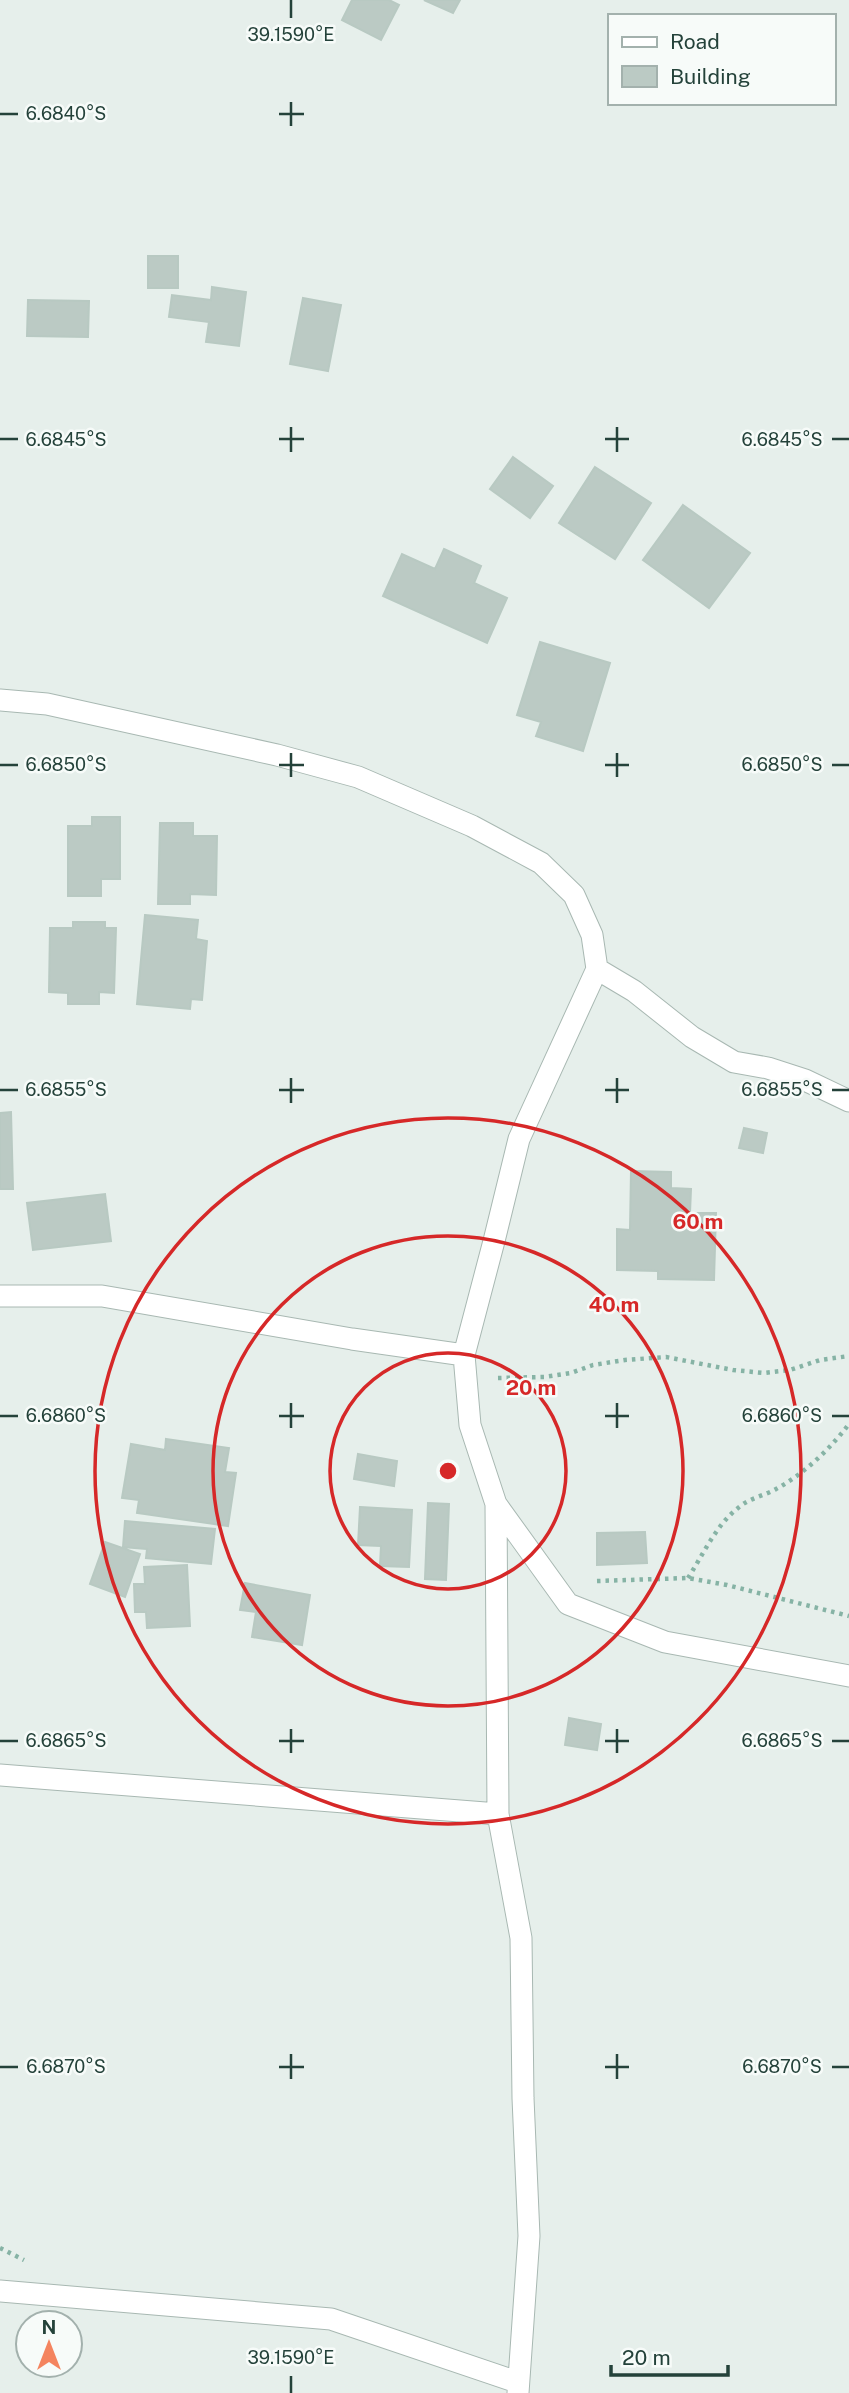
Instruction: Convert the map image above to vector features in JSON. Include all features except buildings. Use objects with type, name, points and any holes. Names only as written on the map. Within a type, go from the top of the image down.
[{"type":"street","points":[[0,700],[47,704],[277,755],[358,777],[472,826],[541,863],[575,895],[592,935],[597,969],[519,1139],[464,1354],[470,1425],[496,1504],[568,1604],[665,1642],[849,1676]]},
{"type":"street","points":[[597,969],[634,991],[692,1037],[734,1062],[768,1068],[806,1080],[849,1101]]},
{"type":"street","points":[[0,1296],[102,1296],[352,1339],[464,1354]]},
{"type":"street","points":[[0,2291],[331,2319],[518,2388],[529,2236],[523,2098],[521,1938],[498,1814],[496,1504]]},
{"type":"street","points":[[0,1775],[498,1814]]},
{"type":"path","points":[[465,1378],[544,1377],[604,1363],[666,1357],[764,1373],[790,1370],[820,1360],[849,1356]]},
{"type":"path","points":[[688,1578],[726,1519],[736,1509],[746,1501],[778,1489],[811,1465],[849,1424]]},
{"type":"path","points":[[568,1604],[580,1587],[594,1581],[688,1578],[727,1585],[849,1616]]}]
